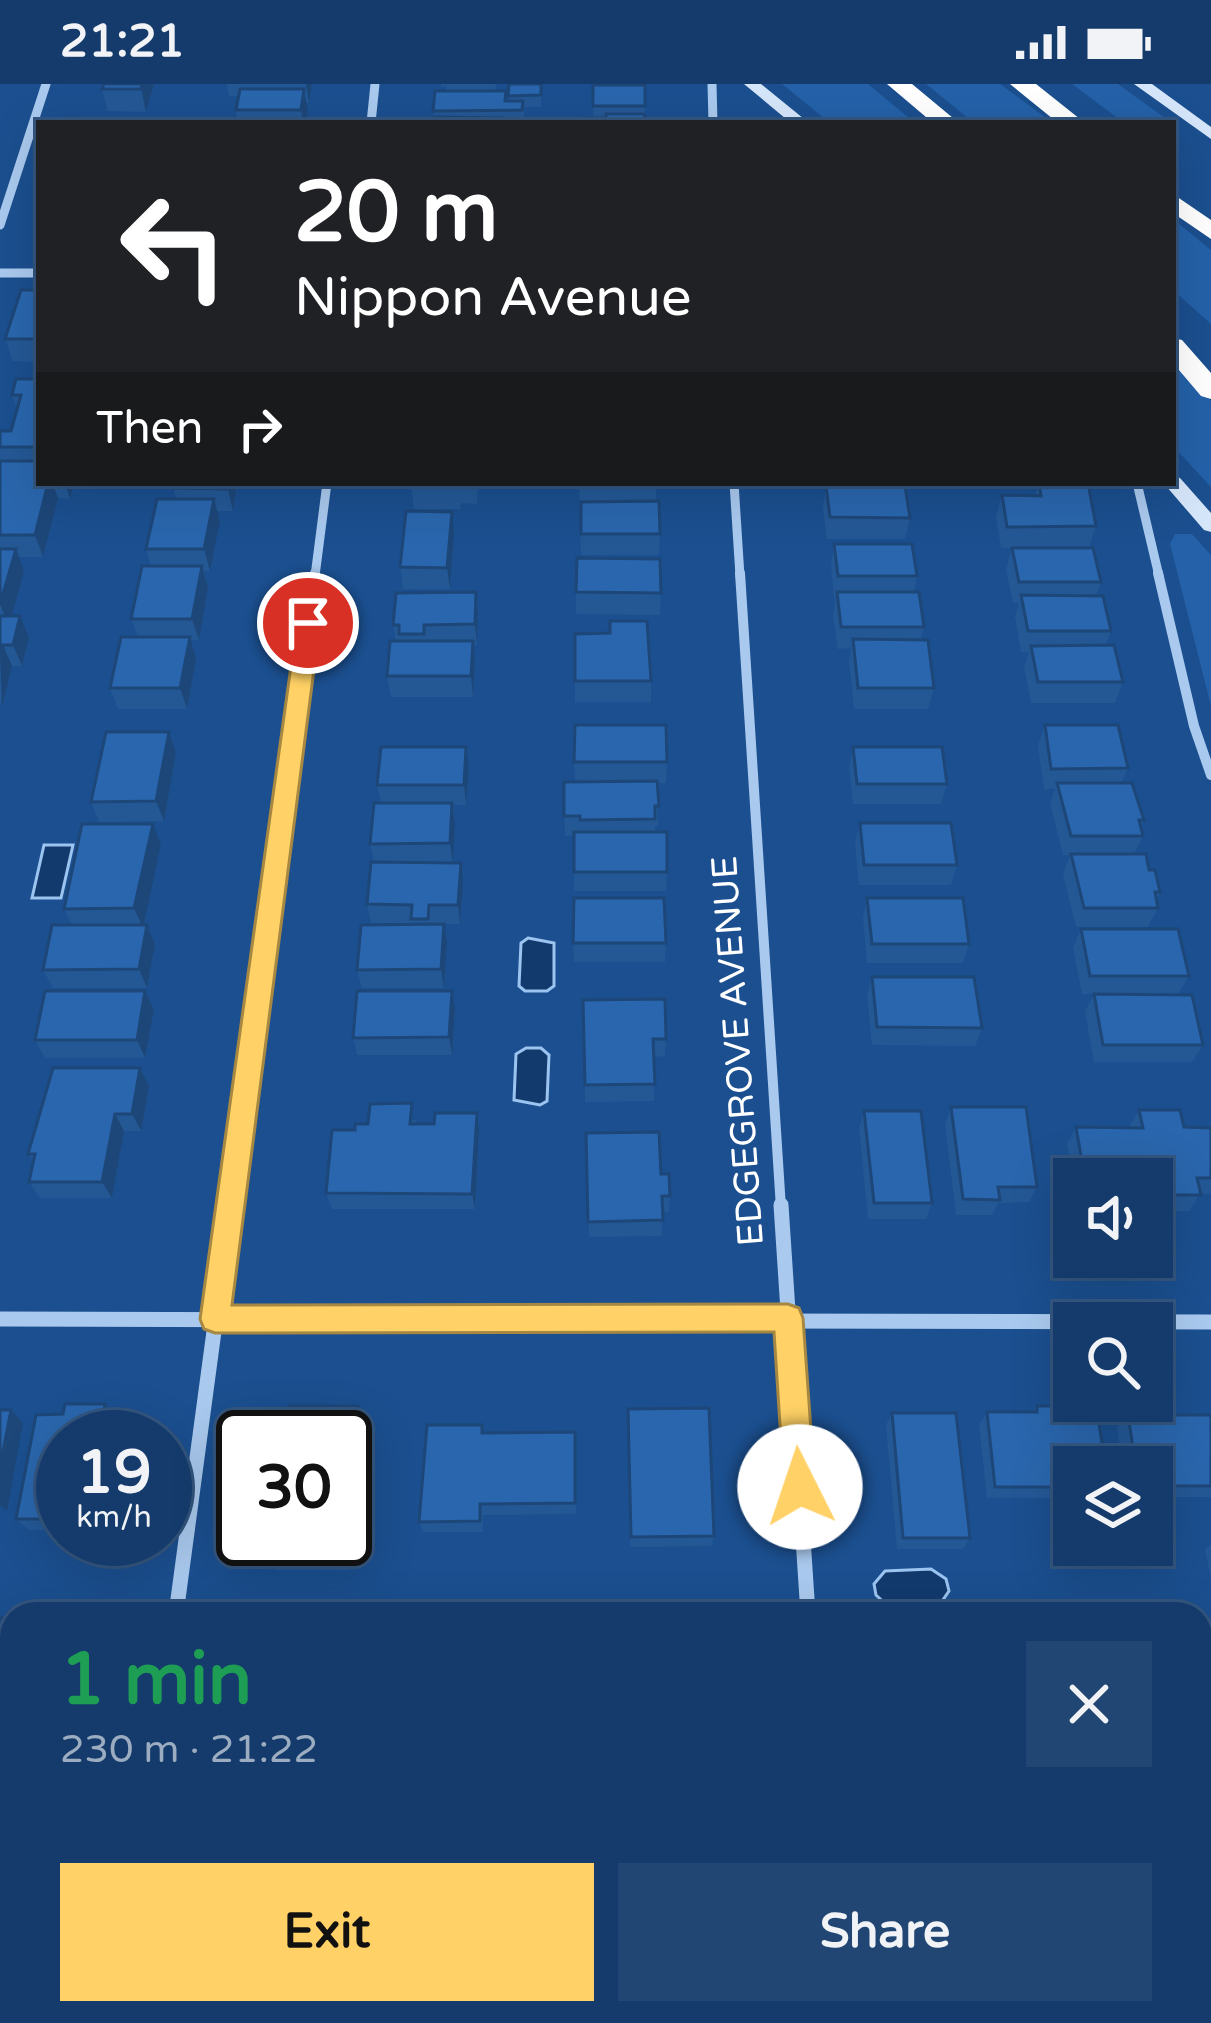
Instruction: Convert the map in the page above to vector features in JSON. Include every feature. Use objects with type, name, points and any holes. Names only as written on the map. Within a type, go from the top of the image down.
[{"type":"highway","points":[[898,84],[943,120]]},
{"type":"highway","points":[[1021,84],[1069,120]]},
{"type":"highway","points":[[1176,203],[1211,232]]},
{"type":"highway","points":[[1176,321],[1211,352]]},
{"type":"highway","points":[[1176,349],[1211,390]]},
{"type":"main road","points":[[752,84],[796,120]]},
{"type":"main road","points":[[1142,84],[1211,134]]},
{"type":"main road","points":[[1176,485],[1211,525]]},
{"type":"street","points":[[0,225],[46,84]]},
{"type":"street","points":[[371,120],[375,84]]},
{"type":"street","points":[[712,84],[713,120]]},
{"type":"street","points":[[0,273],[36,273]]},
{"type":"street","points":[[178,1602],[327,486]]},
{"type":"street","name":"EDGEGROVE AVENUE","points":[[734,486],[807,1602]]},
{"type":"street","points":[[1138,486],[1194,726],[1211,775]]},
{"type":"street","points":[[0,1319],[1211,1322]]},
{"type":"shaded area","points":[[782,84],[868,84],[911,120],[826,120]]},
{"type":"shaded area","points":[[926,84],[1000,84],[1049,120],[970,120]]},
{"type":"shaded area","points":[[1072,84],[1118,84],[1168,120],[1120,120]]},
{"type":"shaded area","points":[[1176,221],[1211,250],[1211,324],[1176,293]]},
{"type":"shaded area","points":[[1176,362],[1211,401],[1211,487],[1176,449]]},
{"type":"shaded area","points":[[1175,534],[1192,534],[1211,555],[1211,706],[1170,544]]},
{"type":"shaded area","points":[[44,845],[73,845],[61,898],[32,898]]},
{"type":"shaded area","points":[[528,938],[554,943],[554,986],[547,991],[525,991],[519,986],[521,943]]},
{"type":"shaded area","points":[[541,1048],[549,1055],[547,1101],[540,1105],[514,1100],[516,1054]]},
{"type":"shaded area","points":[[931,1569],[946,1579],[949,1591],[941,1602],[884,1602],[874,1584],[885,1571]]},
{"type":"building","points":[[104,84],[142,84],[141,89],[102,89]]},
{"type":"building","points":[[509,84],[541,84],[541,95],[508,96]]},
{"type":"building","points":[[593,85],[645,85],[645,106],[593,106]]},
{"type":"building","points":[[240,89],[304,89],[301,110],[236,110]]},
{"type":"building","points":[[435,91],[506,91],[505,101],[523,101],[522,110],[433,111]]},
{"type":"building","points":[[606,114],[644,114],[645,120],[584,120],[606,118]]},
{"type":"building","points":[[435,117],[503,118],[503,120]]},
{"type":"building","points":[[21,290],[36,290],[36,339],[5,339]]},
{"type":"building","points":[[16,379],[36,379],[36,447],[0,447],[0,431],[11,431],[21,395],[12,395]]},
{"type":"building","points":[[0,461],[36,461],[36,486],[47,486],[35,535],[0,535]]},
{"type":"building","points":[[173,486],[228,486],[228,489]]},
{"type":"building","points":[[826,486],[905,486],[910,518],[830,517]]},
{"type":"building","points":[[1039,486],[1089,486],[1096,526],[1007,527],[1002,495],[1041,496]]},
{"type":"building","points":[[157,499],[214,499],[204,549],[146,549]]},
{"type":"building","points":[[659,501],[660,534],[581,534],[581,502]]},
{"type":"building","points":[[406,511],[452,512],[447,568],[400,567]]},
{"type":"building","points":[[834,544],[912,544],[917,576],[838,576]]},
{"type":"building","points":[[1012,548],[1093,548],[1101,582],[1019,582]]},
{"type":"building","points":[[0,549],[16,549],[0,604]]},
{"type":"building","points":[[577,558],[660,559],[661,593],[576,592]]},
{"type":"building","points":[[142,566],[202,566],[192,619],[131,619]]},
{"type":"building","points":[[476,592],[475,624],[424,625],[424,634],[399,634],[399,625],[393,625],[396,593]]},
{"type":"building","points":[[837,592],[919,592],[924,627],[841,627]]},
{"type":"building","points":[[1021,595],[1103,596],[1111,631],[1028,631]]},
{"type":"building","points":[[0,616],[20,616],[13,645],[3,645],[0,654]]},
{"type":"building","points":[[610,621],[647,621],[651,681],[575,681],[575,634],[610,633]]},
{"type":"building","points":[[121,637],[190,637],[180,688],[110,688]]},
{"type":"building","points":[[853,639],[928,640],[934,688],[858,688]]},
{"type":"building","points":[[390,641],[473,641],[471,676],[387,676]]},
{"type":"building","points":[[1114,645],[1123,682],[1038,682],[1031,646]]},
{"type":"building","points":[[575,725],[666,725],[667,762],[574,762]]},
{"type":"building","points":[[1045,725],[1118,725],[1128,768],[1051,769]]},
{"type":"building","points":[[106,732],[169,732],[156,801],[91,802]]},
{"type":"building","points":[[381,747],[466,747],[464,785],[377,785]]},
{"type":"building","points":[[853,747],[942,747],[947,784],[857,784]]},
{"type":"building","points":[[657,781],[655,819],[564,816],[564,782]]},
{"type":"building","points":[[1057,783],[1132,783],[1144,820],[1139,820],[1143,836],[1071,836]]},
{"type":"building","points":[[374,803],[452,803],[450,843],[370,844]]},
{"type":"building","points":[[860,823],[951,823],[957,865],[864,865]]},
{"type":"building","points":[[82,824],[153,824],[134,908],[64,909]]},
{"type":"building","points":[[574,832],[667,832],[667,872],[574,872]]},
{"type":"building","points":[[1071,854],[1146,854],[1160,892],[1155,892],[1158,908],[1084,908]]},
{"type":"building","points":[[371,862],[461,863],[458,905],[429,905],[428,919],[411,919],[412,905],[367,904]]},
{"type":"building","points":[[574,898],[664,898],[666,943],[573,943]]},
{"type":"building","points":[[867,898],[963,898],[969,944],[872,944]]},
{"type":"building","points":[[444,924],[441,969],[357,970],[361,925]]},
{"type":"building","points":[[52,925],[147,925],[139,969],[43,970]]},
{"type":"building","points":[[1081,929],[1178,929],[1189,976],[1090,976]]},
{"type":"building","points":[[872,977],[974,977],[982,1028],[877,1027]]},
{"type":"building","points":[[45,991],[145,991],[137,1040],[35,1040]]},
{"type":"building","points":[[357,991],[452,991],[449,1037],[353,1038]]},
{"type":"building","points":[[1094,994],[1192,995],[1203,1045],[1103,1045]]},
{"type":"building","points":[[665,999],[666,1039],[653,1039],[655,1084],[585,1085],[583,1000]]},
{"type":"building","points":[[53,1068],[140,1068],[132,1114],[115,1114],[102,1182],[29,1182],[35,1154],[28,1154]]},
{"type":"building","points":[[412,1103],[410,1124],[434,1124],[435,1113],[477,1113],[472,1194],[326,1193],[332,1130],[355,1130],[355,1124],[368,1124],[370,1104]]},
{"type":"building","points":[[951,1107],[1026,1107],[1037,1187],[998,1187],[1000,1200],[963,1199]]},
{"type":"building","points":[[1139,1110],[1180,1110],[1184,1127],[1211,1128],[1211,1178],[1197,1178],[1201,1195],[1173,1195],[1173,1158],[1081,1158],[1076,1127],[1143,1128]]},
{"type":"building","points":[[864,1111],[921,1111],[932,1203],[874,1203]]},
{"type":"building","points":[[659,1132],[661,1174],[669,1174],[670,1196],[662,1196],[663,1220],[588,1222],[586,1133]]},
{"type":"building","points":[[65,1404],[105,1404],[104,1410],[64,1410]]},
{"type":"building","points":[[289,1406],[358,1406],[358,1410],[288,1410]]},
{"type":"building","points":[[1037,1406],[1053,1406],[1053,1422],[1099,1422],[1103,1446],[1053,1446],[1053,1487],[995,1487],[987,1412],[1037,1412]]},
{"type":"building","points":[[709,1408],[714,1536],[631,1537],[628,1409]]},
{"type":"building","points":[[0,1410],[11,1410],[0,1467]]},
{"type":"building","points":[[892,1413],[956,1413],[970,1538],[903,1538]]},
{"type":"building","points":[[36,1415],[36,1519],[16,1519]]},
{"type":"building","points":[[1173,1415],[1211,1415],[1211,1486],[1173,1486],[1173,1446],[1133,1446],[1129,1422],[1173,1422]]},
{"type":"building","points":[[427,1425],[482,1425],[482,1433],[575,1432],[575,1503],[480,1504],[480,1521],[419,1522]]},
{"type":"route","points":[[308,623],[215,1319],[788,1318],[800,1487]]}]
